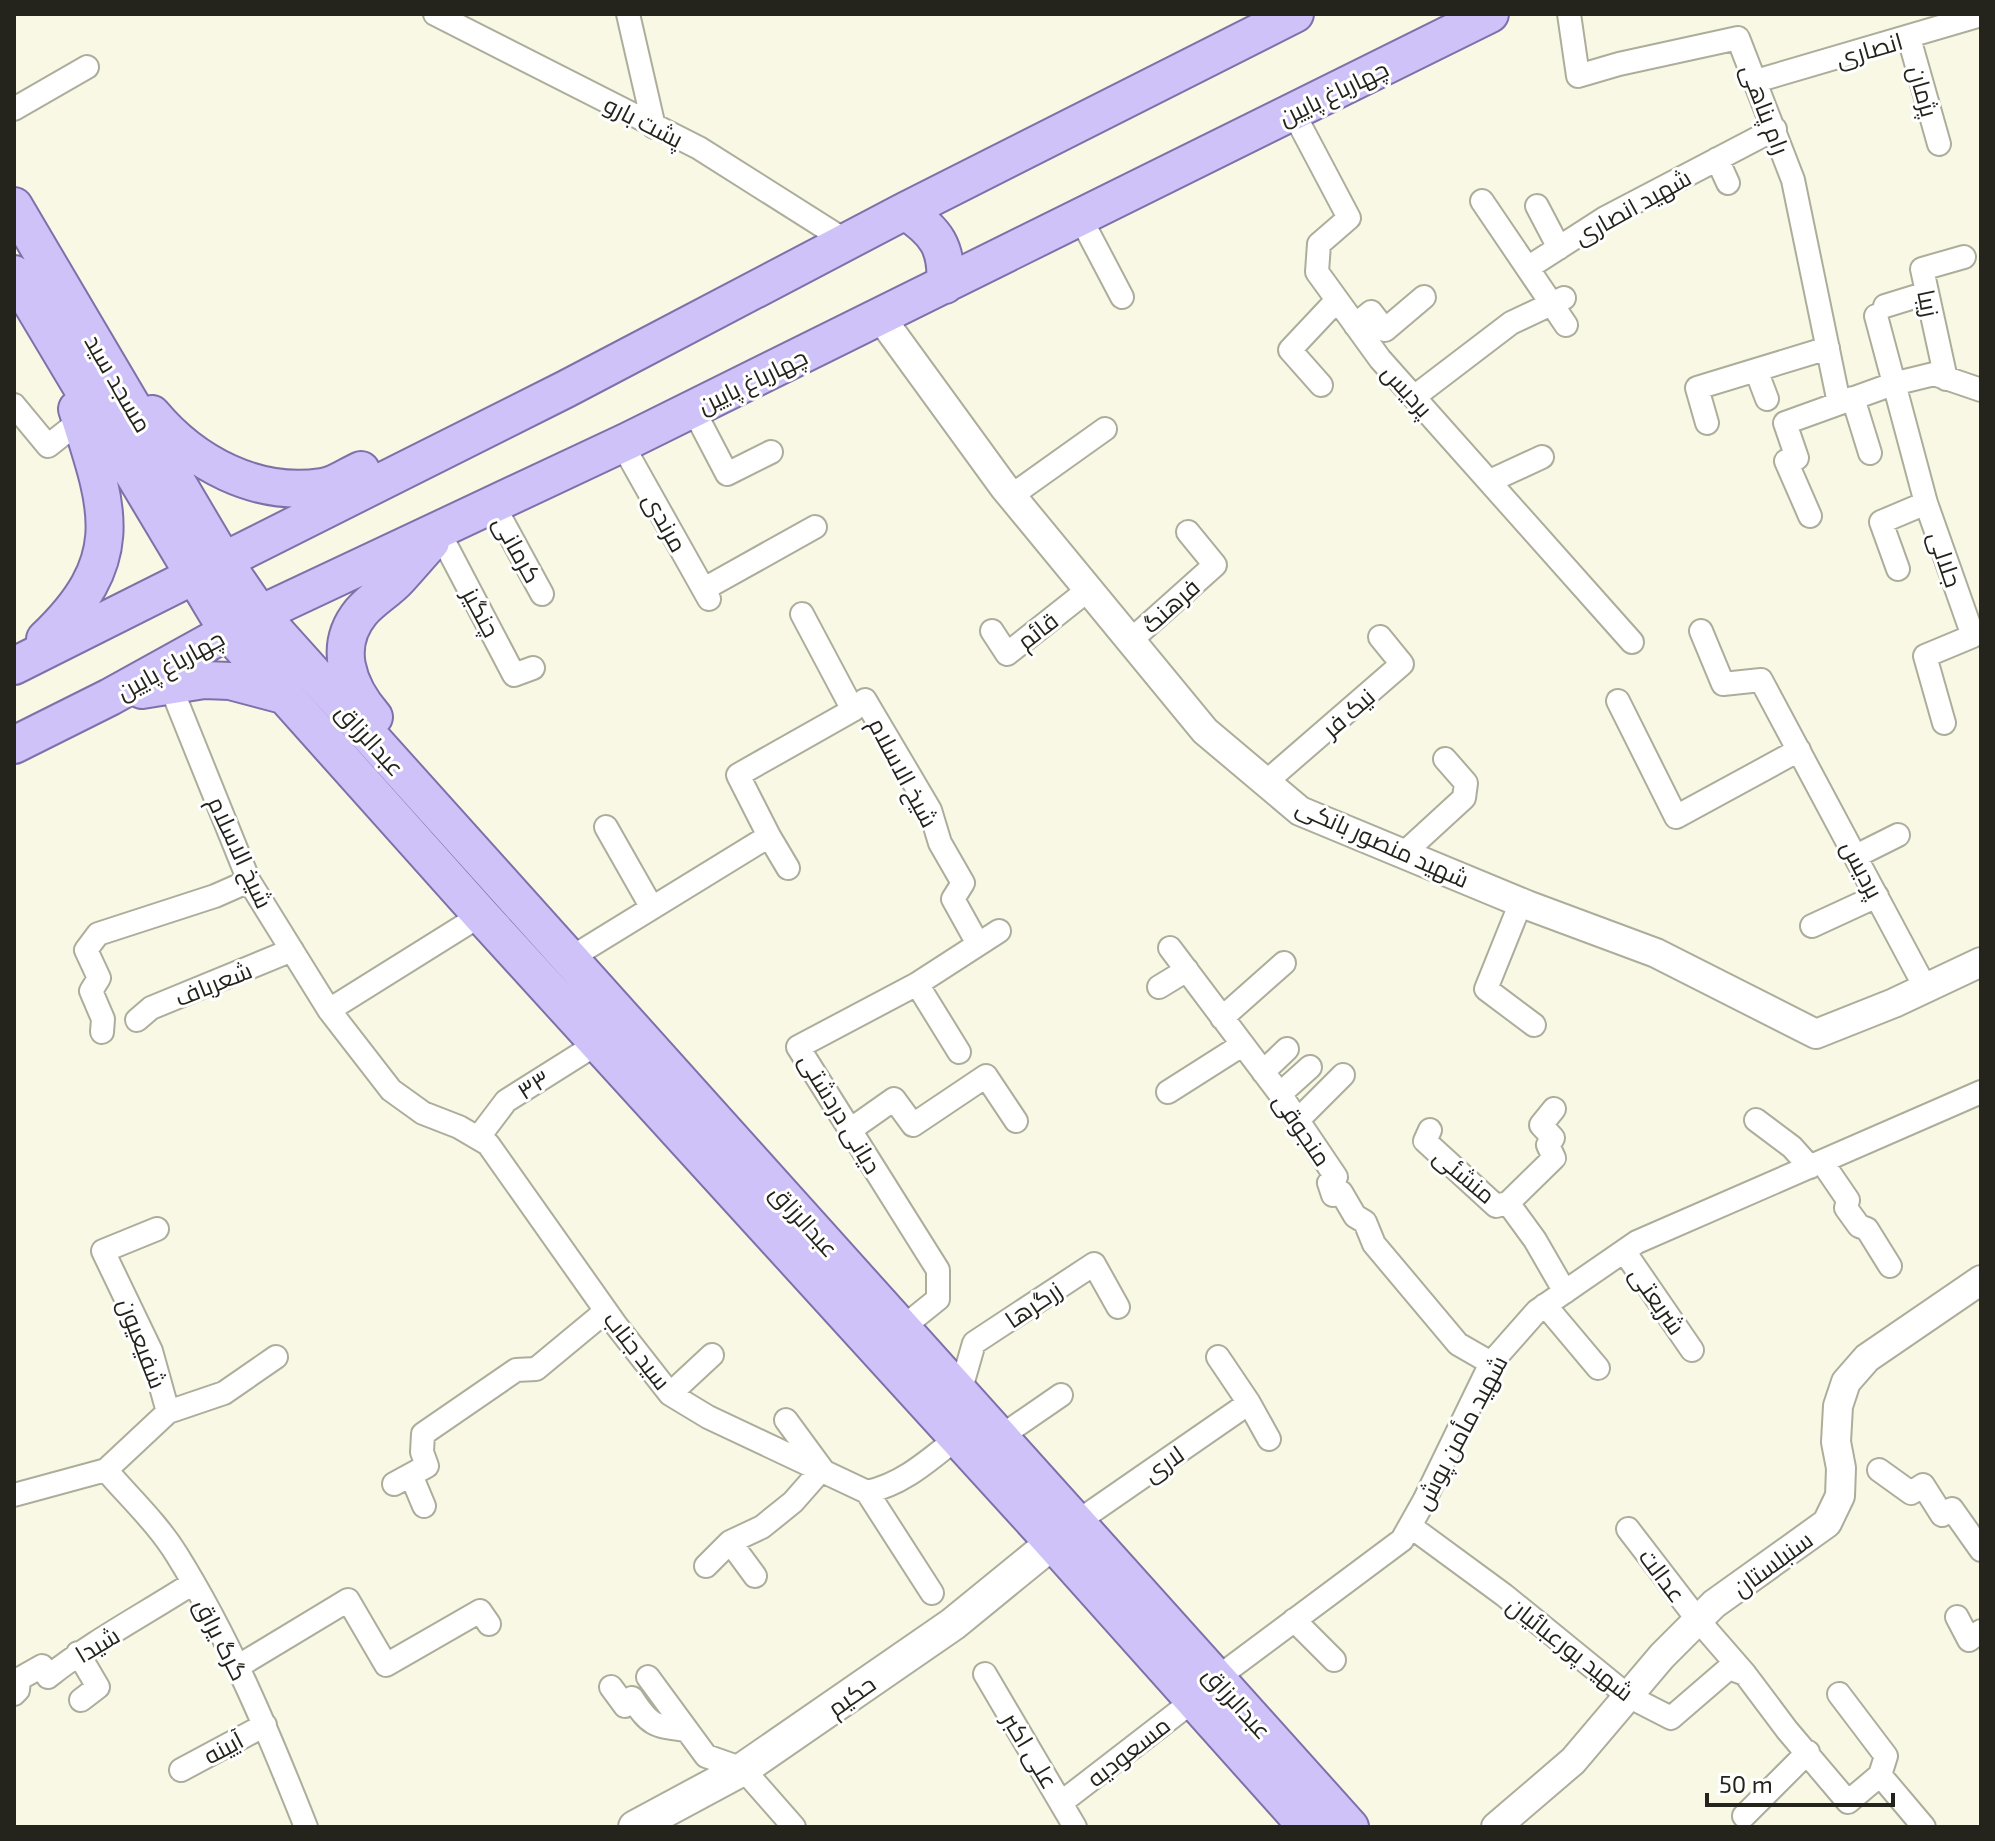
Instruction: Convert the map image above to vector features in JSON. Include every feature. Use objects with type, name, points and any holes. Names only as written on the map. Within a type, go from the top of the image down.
[{"type":"main road","name":"چهارباغ پایین","points":[[14,745],[110,697],[260,614],[439,532],[881,318],[1490,14]]},
{"type":"main road","points":[[17,664],[566,389],[1278,18]]},
{"type":"main road","name":"مسجد سید","points":[[14,206],[99,349],[208,568]]},
{"type":"main road","points":[[905,211],[927,225],[939,244],[947,263],[945,285]]},
{"type":"main road","name":"مسجد سید","points":[[14,274],[58,348],[208,568]]},
{"type":"main road","points":[[17,664],[65,620],[90,587],[103,552],[105,507],[58,348]]},
{"type":"main road","points":[[99,349],[169,433],[196,456],[233,476],[276,488],[324,487],[502,401],[566,389]]},
{"type":"main road","points":[[439,532],[397,580],[362,611],[346,634],[346,671],[365,706],[489,850],[538,925]]},
{"type":"main road","name":"عبدالرزاق","points":[[208,568],[260,614],[1000,1437],[1065,1533]]},
{"type":"main road","name":"عبدالرزاق","points":[[208,568],[228,632],[481,915],[957,1438],[1065,1533],[1205,1689],[1350,1827]]},
{"type":"main road","points":[[110,697],[204,680],[230,681],[283,695]]},
{"type":"main road","name":"حکیم","points":[[635,1827],[743,1769],[953,1624],[1065,1533]]},
{"type":"main road","name":"عبدالرزاق","points":[[1205,1689],[1307,1827]]},
{"type":"street","name":"پشت بارو","points":[[435,14],[699,148],[846,241]]},
{"type":"street","name":"رام پناهی","points":[[1569,14],[1578,76],[1738,38],[1793,180],[1828,348],[1846,400],[1870,453]]},
{"type":"street","points":[[633,15],[654,127]]},
{"type":"street","name":"انصاری","points":[[1756,81],[1980,15]]},
{"type":"street","name":"پژمان","points":[[1909,38],[1939,144]]},
{"type":"street","points":[[14,109],[87,67]]},
{"type":"street","name":"پردیس","points":[[1293,112],[1349,218],[1319,244],[1317,272],[1380,359],[1632,642]]},
{"type":"street","name":"شهید انصاری","points":[[1529,267],[1605,218],[1775,129]]},
{"type":"street","points":[[1717,159],[1728,183]]},
{"type":"street","points":[[1482,201],[1529,267],[1558,301],[1566,325]]},
{"type":"street","points":[[1537,206],[1559,248]]},
{"type":"street","points":[[1080,217],[1122,297]]},
{"type":"street","name":"زیبا","points":[[1946,379],[1922,269],[1964,257]]},
{"type":"street","name":"جلالی","points":[[1927,293],[1881,311],[1893,384],[1926,503],[1973,636],[1925,656],[1944,723]]},
{"type":"street","points":[[1355,325],[1371,312],[1385,330],[1424,297]]},
{"type":"street","points":[[1321,385],[1290,350],[1337,300]]},
{"type":"street","points":[[1414,397],[1511,323],[1558,301]]},
{"type":"street","name":"شهید منصور بانکی","points":[[881,318],[1011,496],[1205,731],[1300,811],[1521,902],[1656,953],[1816,1034],[1926,989],[1981,962]]},
{"type":"street","points":[[1707,423],[1697,388],[1828,348]]},
{"type":"street","points":[[1756,370],[1767,399]]},
{"type":"street","points":[[1810,516],[1786,461],[1797,458],[1785,423],[1893,384],[1934,374],[1981,390]]},
{"type":"street","points":[[14,405],[48,446],[81,420]]},
{"type":"street","points":[[693,409],[727,474],[771,452]]},
{"type":"street","points":[[1011,496],[1105,429]]},
{"type":"street","name":"مرندی","points":[[622,444],[706,594],[815,527]]},
{"type":"street","points":[[1490,481],[1542,457]]},
{"type":"street","name":"جلالی","points":[[1898,569],[1881,522],[1926,503]]},
{"type":"street","name":"کرمانی","points":[[493,504],[542,594]]},
{"type":"street","name":"چنگیز","points":[[439,532],[514,675],[533,668]]},
{"type":"street","name":"فرهنگ","points":[[1130,641],[1215,565],[1188,532]]},
{"type":"street","name":"قائم","points":[[992,631],[1007,654],[1088,590]]},
{"type":"street","points":[[802,614],[853,710]]},
{"type":"street","name":"پردیس","points":[[1701,631],[1723,684],[1761,680],[1926,989]]},
{"type":"street","name":"نیک فر","points":[[1266,782],[1402,664],[1380,637]]},
{"type":"street","name":"شیخ الاسلام","points":[[170,685],[249,881],[329,1010],[383,1080]]},
{"type":"street","name":"شیخ الاسلام","points":[[769,836],[738,775],[853,710],[865,700],[930,810],[940,843],[963,883],[953,899],[978,944]]},
{"type":"street","points":[[1618,701],[1676,817],[1799,750]]},
{"type":"street","points":[[1403,854],[1464,798],[1466,783],[1445,759]]},
{"type":"street","points":[[606,827],[652,908]]},
{"type":"street","points":[[1856,856],[1898,835]]},
{"type":"street","points":[[569,959],[769,836],[788,868]]},
{"type":"street","points":[[102,1032],[103,1019],[91,991],[99,978],[86,950],[98,934],[215,896],[249,881]]},
{"type":"street","points":[[1812,926],[1877,896]]},
{"type":"street","points":[[1521,902],[1486,989],[1534,1025]]},
{"type":"street","points":[[329,1010],[481,915]]},
{"type":"street","name":"دیانی دردشتی","points":[[902,1328],[938,1299],[938,1270],[872,1179],[850,1130],[798,1047],[917,984],[999,931]]},
{"type":"street","name":"منجوقی","points":[[1170,948],[1280,1094],[1336,1177],[1329,1183],[1333,1195],[1341,1192],[1355,1216],[1365,1222],[1374,1244],[1458,1344],[1491,1363]]},
{"type":"street","name":"شعرباف","points":[[137,1020],[151,1008],[292,950]]},
{"type":"street","points":[[1222,1018],[1284,963]]},
{"type":"street","points":[[1159,987],[1187,970]]},
{"type":"street","points":[[917,984],[959,1052]]},
{"type":"street","name":"۳۳","points":[[478,1138],[506,1101],[598,1043]]},
{"type":"street","points":[[1168,1092],[1242,1045]]},
{"type":"street","points":[[1263,1072],[1287,1049]]},
{"type":"street","points":[[1280,1094],[1310,1067]]},
{"type":"street","points":[[1298,1120],[1343,1075]]},
{"type":"street","points":[[850,1130],[894,1099],[913,1125],[986,1076],[1016,1121]]},
{"type":"street","name":"سید جناب","points":[[383,1080],[391,1090],[423,1113],[488,1144],[606,1311],[670,1394],[708,1417],[867,1492]]},
{"type":"street","name":"شهید مأمن پوش","points":[[1205,1689],[1402,1540],[1491,1363],[1537,1311],[1637,1242],[1981,1092]]},
{"type":"street","points":[[1508,1203],[1554,1158],[1548,1145],[1553,1138],[1541,1125],[1554,1109]]},
{"type":"street","points":[[1756,1120],[1816,1164],[1848,1200],[1846,1208],[1859,1226],[1867,1229],[1890,1266]]},
{"type":"street","name":"منشئی","points":[[1430,1130],[1425,1141],[1496,1206],[1508,1203],[1535,1240],[1565,1292]]},
{"type":"street","name":"شفیعیون","points":[[106,1470],[168,1412],[151,1351],[103,1251],[157,1229]]},
{"type":"street","name":"شریعتی","points":[[1624,1251],[1692,1350]]},
{"type":"street","name":"زرگرها","points":[[960,1392],[974,1343],[1094,1264],[1118,1307]]},
{"type":"street","name":"سنبلستان","points":[[1496,1827],[1573,1761],[1662,1656],[1714,1604],[1827,1523],[1840,1496],[1841,1468],[1836,1442],[1838,1406],[1846,1382],[1867,1358],[1981,1280]]},
{"type":"street","points":[[1545,1305],[1598,1368]]},
{"type":"street","points":[[424,1506],[402,1480],[427,1466],[422,1452],[423,1434],[516,1370],[536,1369],[606,1311]]},
{"type":"street","points":[[670,1394],[712,1355]]},
{"type":"street","points":[[168,1412],[224,1393],[276,1357]]},
{"type":"street","points":[[1218,1357],[1269,1439]]},
{"type":"street","points":[[1000,1437],[1061,1395]]},
{"type":"street","name":"لاری","points":[[1065,1533],[1249,1403]]},
{"type":"street","points":[[706,1566],[730,1542],[762,1527],[793,1502],[822,1469],[786,1420]]},
{"type":"street","points":[[932,1593],[867,1492],[913,1474],[957,1438]]},
{"type":"street","points":[[14,1495],[106,1470]]},
{"type":"street","name":"گرگ یراق","points":[[106,1470],[176,1552],[265,1725],[306,1827]]},
{"type":"street","points":[[1879,1470],[1911,1493],[1923,1485],[1942,1515],[1952,1509],[1981,1550]]},
{"type":"street","name":"شهید پورعبائیان","points":[[1410,1526],[1515,1604],[1628,1696],[1671,1718],[1729,1668],[1745,1674]]},
{"type":"street","name":"عدالت","points":[[1628,1529],[1698,1620],[1745,1674]]},
{"type":"street","points":[[730,1542],[755,1576]]},
{"type":"street","name":"شیدا","points":[[14,1694],[18,1690],[19,1679],[42,1666],[48,1677],[78,1653],[193,1583]]},
{"type":"street","points":[[237,1667],[348,1600],[386,1665],[480,1611],[489,1624]]},
{"type":"street","points":[[1957,1617],[1969,1640],[1981,1631]]},
{"type":"street","points":[[1294,1620],[1334,1660]]},
{"type":"street","points":[[78,1653],[98,1687],[81,1700]]},
{"type":"street","name":"علی اکبر","points":[[985,1674],[1075,1827]]},
{"type":"street","points":[[1745,1674],[1848,1802],[1880,1775],[1886,1756],[1839,1694]]},
{"type":"street","points":[[648,1677],[706,1756],[743,1769],[794,1827]]},
{"type":"street","points":[[611,1687],[625,1706],[632,1698],[646,1720],[663,1727],[686,1730]]},
{"type":"street","name":"مسعودیه","points":[[1062,1802],[1205,1689]]},
{"type":"street","name":"آیینه","points":[[181,1770],[265,1725]]},
{"type":"street","points":[[1744,1816],[1808,1752]]},
{"type":"street","points":[[1880,1775],[1924,1827]]}]
